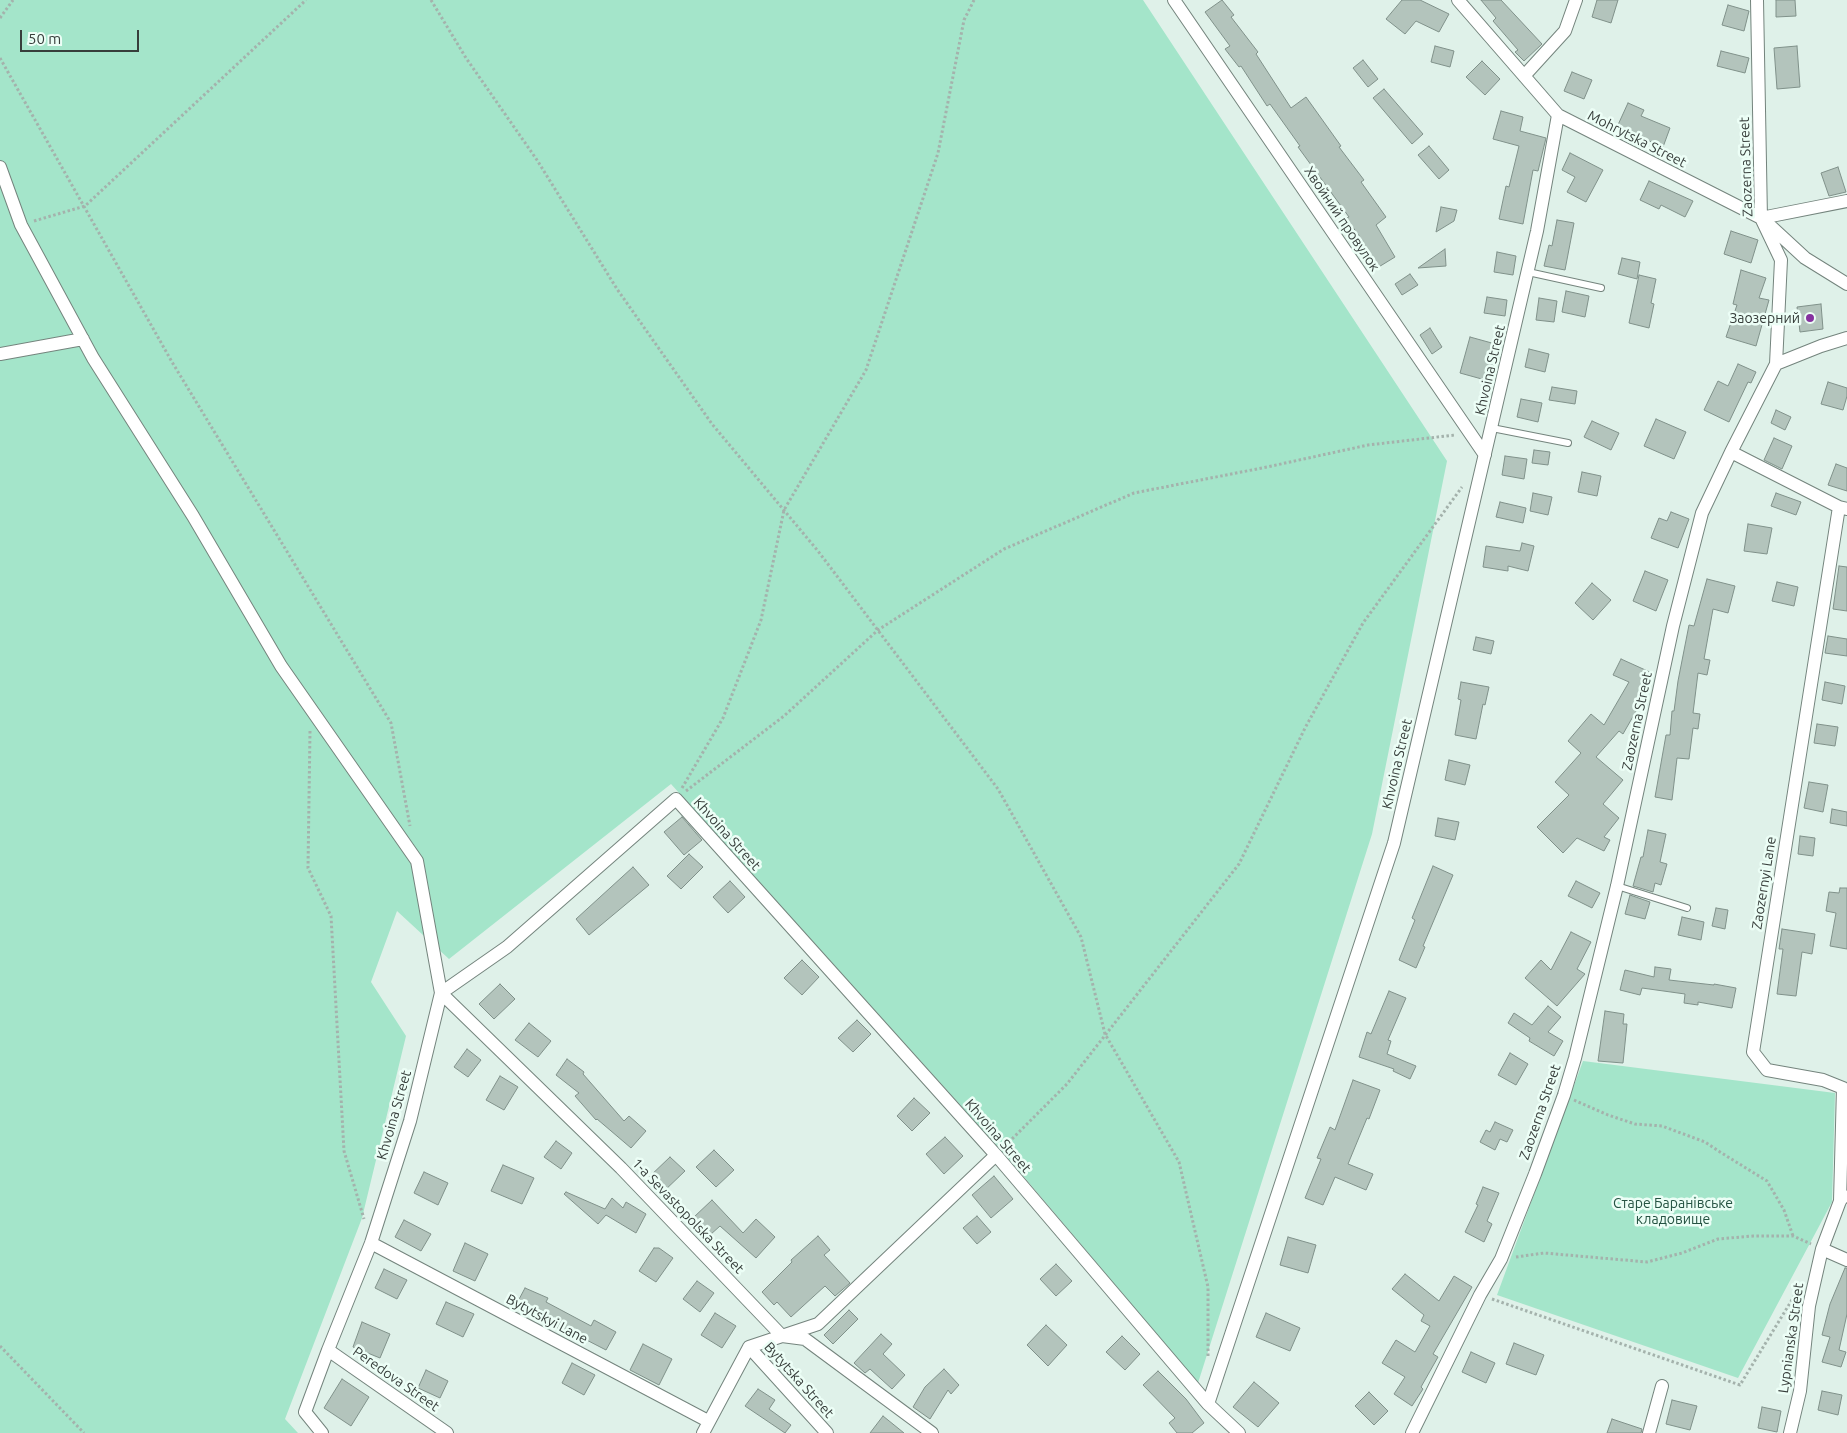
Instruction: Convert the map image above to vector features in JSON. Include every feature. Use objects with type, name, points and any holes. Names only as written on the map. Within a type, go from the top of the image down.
[{"type":"street","name":"Хвойний провулок","points":[[1174,0],[1485,455]]},
{"type":"street","name":"Mohrytska Street","points":[[1458,0],[1558,115],[1761,218],[1805,258],[1847,284]]},
{"type":"street","points":[[1524,76],[1565,31],[1576,0]]},
{"type":"street","name":"Zaozerna Street","points":[[1412,1433],[1480,1295],[1501,1259],[1564,1095],[1575,1058],[1617,886],[1673,626],[1702,513],[1730,452],[1776,364],[1780,260],[1761,218],[1757,0]]},
{"type":"street","name":"Khvoina Street","points":[[1208,1404],[1394,843],[1528,272],[1558,115]]},
{"type":"street","points":[[0,166],[21,225],[82,339],[193,516],[281,666],[417,861],[441,993]]},
{"type":"street","points":[[1761,218],[1847,201]]},
{"type":"street","points":[[1776,364],[1847,338]]},
{"type":"street","points":[[0,354],[82,339]]},
{"type":"street","points":[[1730,452],[1843,508]]},
{"type":"street","name":"Zaozernyi Lane","points":[[1843,508],[1753,1052],[1767,1070],[1823,1080],[1845,1088],[1844,1197]]},
{"type":"street","name":"Khvoina Street","points":[[322,1433],[305,1412],[371,1243],[410,1121],[441,993],[507,947],[676,800],[996,1155],[1208,1404],[1239,1433]]},
{"type":"street","name":"1-a Sevastopolska Street","points":[[441,993],[621,1168],[782,1336]]},
{"type":"street","points":[[705,1427],[749,1347],[818,1324],[996,1155]]},
{"type":"street","name":"Lypnianska Street","points":[[1790,1433],[1800,1391],[1808,1306],[1822,1249],[1844,1197]]},
{"type":"street","name":"Bytytskyi Lane","points":[[371,1243],[705,1427]]},
{"type":"street","points":[[1822,1249],[1847,1260]]},
{"type":"street","points":[[782,1336],[805,1339],[932,1433]]},
{"type":"street","name":"Bytytska Street","points":[[749,1347],[827,1433]]},
{"type":"street","name":"Peredova Street","points":[[328,1350],[447,1433]]},
{"type":"street","points":[[1649,1433],[1662,1386]]},
{"type":"lane","points":[[1528,272],[1601,288]]},
{"type":"lane","points":[[1492,428],[1568,443]]},
{"type":"lane","points":[[1617,886],[1687,908]]},
{"type":"path","points":[[0,18],[12,0]]},
{"type":"path","points":[[21,225],[85,206],[306,0]]},
{"type":"path","points":[[431,0],[466,58],[538,160],[617,289],[712,424],[818,551],[998,789],[1013,815],[1081,937],[1106,1034],[1179,1162],[1208,1287],[1208,1365]]},
{"type":"path","points":[[676,800],[723,718],[760,620],[784,510],[866,370],[938,152],[964,20],[974,0]]},
{"type":"path","points":[[0,58],[172,362],[391,723],[411,833]]},
{"type":"path","points":[[676,800],[784,716],[878,630],[1004,550],[1134,493],[1267,467],[1368,444],[1470,434]]},
{"type":"path","points":[[996,1155],[1067,1084],[1239,864],[1305,728],[1363,623],[1468,479]]},
{"type":"path","points":[[310,708],[308,868],[331,916],[344,1151],[371,1243]]},
{"type":"path","points":[[1564,1095],[1608,1116],[1635,1124],[1662,1126],[1705,1142],[1766,1182],[1784,1210],[1792,1236]]},
{"type":"path","points":[[1501,1259],[1544,1253],[1647,1262],[1682,1253],[1718,1239],[1792,1236],[1822,1249]]},
{"type":"path","points":[[1480,1295],[1740,1385],[1801,1283]]},
{"type":"path","points":[[0,1346],[84,1433]]},
{"type":"green space","points":[[0,0],[1143,0],[1447,461],[1372,834],[1198,1383],[1008,1158],[671,784],[449,959],[397,911],[371,982],[406,1036],[362,1218],[285,1419],[298,1433],[0,1433]]},
{"type":"green space","name":"Старе Баранівське кладовище","points":[[1583,1061],[1835,1093],[1832,1202],[1738,1378],[1497,1295]]},
{"type":"building","points":[[1222,0],[1234,15],[1231,17],[1258,52],[1256,54],[1291,108],[1306,97],[1341,146],[1339,147],[1364,180],[1361,182],[1386,217],[1376,225],[1395,257],[1377,268],[1363,241],[1346,218],[1349,217],[1298,147],[1300,146],[1270,104],[1267,106],[1241,66],[1239,67],[1225,49],[1230,46],[1205,12]]},
{"type":"building","points":[[1402,0],[1420,0],[1449,14],[1439,32],[1416,21],[1405,34],[1386,19]]},
{"type":"building","points":[[1481,0],[1501,0],[1542,44],[1524,61],[1515,52],[1518,50],[1493,21],[1496,18]]},
{"type":"building","points":[[1597,0],[1618,0],[1611,23],[1592,17]]},
{"type":"building","points":[[1776,0],[1795,0],[1796,16],[1776,17]]},
{"type":"building","points":[[1728,5],[1749,11],[1744,31],[1722,25]]},
{"type":"building","points":[[1435,46],[1454,51],[1450,67],[1431,62]]},
{"type":"building","points":[[1797,46],[1800,87],[1777,89],[1774,48]]},
{"type":"building","points":[[1721,51],[1749,58],[1745,73],[1717,66]]},
{"type":"building","points":[[1363,60],[1378,79],[1368,87],[1353,68]]},
{"type":"building","points":[[1482,61],[1500,79],[1485,95],[1466,77]]},
{"type":"building","points":[[1572,72],[1592,80],[1584,99],[1564,91]]},
{"type":"building","points":[[1384,89],[1423,134],[1412,144],[1373,98]]},
{"type":"building","points":[[1628,103],[1644,110],[1641,116],[1670,128],[1663,147],[1617,127]]},
{"type":"building","points":[[1501,111],[1523,117],[1520,131],[1546,138],[1538,171],[1533,170],[1523,224],[1499,219],[1506,186],[1509,187],[1519,146],[1493,139]]},
{"type":"building","points":[[1429,146],[1449,170],[1439,179],[1418,155]]},
{"type":"building","points":[[1570,153],[1603,170],[1586,202],[1567,192],[1575,177],[1562,170]]},
{"type":"building","points":[[1838,167],[1846,192],[1829,196],[1821,173]]},
{"type":"building","points":[[1649,181],[1693,201],[1685,217],[1661,205],[1659,209],[1640,200]]},
{"type":"building","points":[[1752,183],[1752,197],[1744,197],[1743,184]]},
{"type":"building","points":[[1441,207],[1457,210],[1454,221],[1436,232]]},
{"type":"building","points":[[1557,220],[1574,223],[1565,270],[1544,266],[1549,245],[1552,246]]},
{"type":"building","points":[[1731,231],[1758,240],[1751,263],[1724,254]]},
{"type":"building","points":[[1445,249],[1446,266],[1418,268]]},
{"type":"building","points":[[1497,252],[1516,256],[1513,275],[1494,272]]},
{"type":"building","points":[[1622,258],[1640,262],[1637,279],[1618,274]]},
{"type":"building","points":[[1741,270],[1766,278],[1759,298],[1769,300],[1756,346],[1726,337],[1737,305],[1733,304]]},
{"type":"building","points":[[1410,274],[1418,285],[1402,295],[1395,284]]},
{"type":"building","points":[[1639,275],[1656,279],[1651,303],[1654,304],[1649,328],[1629,323]]},
{"type":"building","points":[[1566,291],[1589,296],[1585,317],[1562,312]]},
{"type":"building","points":[[1487,297],[1507,300],[1505,316],[1484,313]]},
{"type":"building","points":[[1539,298],[1557,301],[1554,322],[1536,320]]},
{"type":"building","name":"Заозерний","points":[[1821,304],[1823,329],[1800,332],[1797,307]]},
{"type":"building","points":[[1430,328],[1442,347],[1432,354],[1420,335]]},
{"type":"building","points":[[1470,337],[1499,345],[1489,381],[1460,373]]},
{"type":"building","points":[[1529,349],[1549,354],[1545,372],[1525,367]]},
{"type":"building","points":[[1738,364],[1756,372],[1751,383],[1748,382],[1729,422],[1704,410],[1718,381],[1728,386]]},
{"type":"building","points":[[1828,382],[1847,388],[1843,410],[1821,404]]},
{"type":"building","points":[[1552,387],[1577,391],[1575,404],[1549,400]]},
{"type":"building","points":[[1521,399],[1542,403],[1538,422],[1517,417]]},
{"type":"building","points":[[1776,410],[1791,417],[1785,430],[1771,423]]},
{"type":"building","points":[[1656,419],[1686,432],[1674,459],[1644,446]]},
{"type":"building","points":[[1592,421],[1619,433],[1611,450],[1584,437]]},
{"type":"building","points":[[1774,438],[1792,446],[1782,469],[1764,460]]},
{"type":"building","points":[[1534,450],[1550,452],[1548,465],[1532,463]]},
{"type":"building","points":[[1505,456],[1527,459],[1524,479],[1502,475]]},
{"type":"building","points":[[1836,464],[1847,468],[1847,491],[1828,485]]},
{"type":"building","points":[[1582,472],[1601,476],[1597,496],[1578,492]]},
{"type":"building","points":[[1533,493],[1552,497],[1548,515],[1530,511]]},
{"type":"building","points":[[1776,493],[1801,502],[1796,515],[1771,506]]},
{"type":"building","points":[[1500,502],[1526,508],[1523,523],[1496,517]]},
{"type":"building","points":[[1671,512],[1689,519],[1678,548],[1651,538],[1659,518],[1667,521]]},
{"type":"building","points":[[1748,524],[1772,528],[1767,554],[1744,551]]},
{"type":"building","points":[[1522,543],[1534,546],[1528,571],[1508,566],[1508,571],[1483,567],[1486,546],[1520,551]]},
{"type":"building","points":[[1839,566],[1847,567],[1847,611],[1833,609]]},
{"type":"building","points":[[1645,571],[1668,580],[1656,611],[1633,601]]},
{"type":"building","points":[[1707,579],[1735,586],[1728,613],[1713,609],[1704,659],[1710,660],[1707,675],[1698,673],[1693,713],[1700,714],[1698,729],[1693,728],[1689,759],[1677,758],[1672,800],[1655,797],[1666,735],[1670,735],[1672,711],[1674,711],[1689,625],[1694,626]]},
{"type":"building","points":[[1777,582],[1798,587],[1794,606],[1772,601]]},
{"type":"building","points":[[1592,583],[1611,600],[1593,620],[1575,603]]},
{"type":"building","points":[[1828,636],[1847,639],[1847,656],[1825,653]]},
{"type":"building","points":[[1476,637],[1494,641],[1491,654],[1473,650]]},
{"type":"building","points":[[1621,659],[1652,673],[1640,697],[1643,699],[1623,734],[1619,731],[1596,757],[1623,780],[1603,804],[1619,818],[1604,837],[1610,840],[1604,851],[1577,838],[1563,853],[1537,827],[1569,795],[1555,782],[1581,753],[1568,741],[1591,714],[1604,725],[1629,682],[1613,675]]},
{"type":"building","points":[[1461,682],[1489,687],[1485,705],[1483,704],[1476,739],[1455,735],[1461,700],[1458,699]]},
{"type":"building","points":[[1825,682],[1845,686],[1842,704],[1822,700]]},
{"type":"building","points":[[1817,724],[1838,727],[1835,746],[1814,743]]},
{"type":"building","points":[[1449,760],[1470,765],[1465,785],[1445,780]]},
{"type":"building","points":[[1809,782],[1828,785],[1823,812],[1804,808]]},
{"type":"building","points":[[1832,809],[1847,812],[1847,826],[1830,823]]},
{"type":"building","points":[[682,817],[702,840],[684,855],[664,832]]},
{"type":"building","points":[[1438,818],[1459,822],[1455,840],[1435,836]]},
{"type":"building","points":[[1648,830],[1666,834],[1660,862],[1667,864],[1661,885],[1655,883],[1653,892],[1633,886],[1641,857],[1643,857]]},
{"type":"building","points":[[1800,836],[1815,838],[1813,856],[1798,854]]},
{"type":"building","points":[[689,854],[703,867],[681,889],[667,876]]},
{"type":"building","points":[[1433,866],[1453,875],[1423,946],[1425,947],[1416,968],[1399,960],[1415,920],[1412,918]]},
{"type":"building","points":[[633,867],[649,885],[589,935],[576,919]]},
{"type":"building","points":[[730,881],[745,897],[728,913],[713,897]]},
{"type":"building","points":[[1576,881],[1600,893],[1592,908],[1568,896]]},
{"type":"building","points":[[1840,888],[1847,888],[1847,949],[1830,946],[1836,913],[1826,911],[1829,892],[1839,893]]},
{"type":"building","points":[[1630,895],[1650,902],[1645,919],[1625,914]]},
{"type":"building","points":[[1716,908],[1728,910],[1725,929],[1712,926]]},
{"type":"building","points":[[1682,917],[1704,922],[1701,940],[1678,935]]},
{"type":"building","points":[[1782,929],[1815,934],[1812,954],[1802,952],[1796,996],[1777,994],[1783,949],[1779,949]]},
{"type":"building","points":[[1571,932],[1591,942],[1577,969],[1585,974],[1557,1006],[1525,978],[1541,960],[1551,970]]},
{"type":"building","points":[[802,960],[819,977],[802,995],[784,978]]},
{"type":"building","points":[[1655,967],[1671,969],[1669,980],[1736,988],[1732,1008],[1698,1002],[1698,1005],[1684,1003],[1685,994],[1642,988],[1640,995],[1620,990],[1625,970],[1654,977]]},
{"type":"building","points":[[500,984],[515,999],[494,1019],[479,1004]]},
{"type":"building","points":[[1389,991],[1406,998],[1388,1040],[1391,1041],[1387,1054],[1416,1066],[1410,1079],[1393,1071],[1394,1069],[1359,1057],[1367,1032],[1371,1034]]},
{"type":"building","points":[[1548,1006],[1561,1017],[1548,1032],[1563,1041],[1554,1056],[1529,1041],[1530,1038],[1508,1023],[1514,1013],[1532,1025]]},
{"type":"building","points":[[1605,1011],[1624,1014],[1623,1024],[1627,1024],[1623,1063],[1598,1061]]},
{"type":"building","points":[[857,1020],[871,1034],[853,1052],[838,1038]]},
{"type":"building","points":[[529,1023],[551,1041],[538,1057],[515,1040]]},
{"type":"building","points":[[467,1049],[481,1060],[468,1077],[454,1067]]},
{"type":"building","points":[[1510,1053],[1528,1064],[1516,1085],[1498,1075]]},
{"type":"building","points":[[567,1059],[584,1072],[583,1074],[624,1121],[629,1116],[646,1131],[631,1148],[596,1120],[575,1096],[579,1093],[556,1075]]},
{"type":"building","points":[[500,1076],[518,1087],[504,1110],[486,1100]]},
{"type":"building","points":[[1353,1080],[1380,1090],[1348,1164],[1373,1174],[1366,1190],[1335,1177],[1323,1205],[1305,1198],[1321,1159],[1317,1158],[1330,1127],[1335,1130]]},
{"type":"building","points":[[914,1098],[930,1113],[912,1131],[897,1116]]},
{"type":"building","points":[[1495,1122],[1513,1130],[1507,1142],[1500,1139],[1495,1150],[1480,1142],[1486,1130],[1490,1132]]},
{"type":"building","points":[[945,1137],[963,1156],[944,1174],[926,1154]]},
{"type":"building","points":[[556,1141],[572,1153],[561,1169],[544,1157]]},
{"type":"building","points":[[714,1150],[734,1170],[716,1187],[696,1167]]},
{"type":"building","points":[[670,1157],[685,1171],[662,1193],[648,1178]]},
{"type":"building","points":[[503,1165],[534,1178],[522,1204],[491,1191]]},
{"type":"building","points":[[424,1172],[448,1183],[438,1205],[414,1193]]},
{"type":"building","points":[[994,1176],[1013,1199],[991,1218],[972,1195]]},
{"type":"building","points":[[1483,1187],[1499,1193],[1487,1221],[1492,1224],[1484,1242],[1465,1232],[1478,1205],[1476,1204]]},
{"type":"building","points":[[566,1192],[605,1209],[612,1198],[623,1208],[626,1202],[646,1214],[636,1233],[606,1215],[598,1224],[564,1194]]},
{"type":"building","points":[[712,1200],[743,1233],[756,1219],[775,1237],[756,1258],[720,1226],[710,1235],[694,1217]]},
{"type":"building","points":[[977,1216],[991,1232],[977,1244],[963,1228]]},
{"type":"building","points":[[404,1220],[431,1234],[421,1251],[395,1237]]},
{"type":"building","points":[[818,1236],[830,1250],[824,1255],[850,1283],[835,1296],[825,1286],[791,1317],[777,1302],[774,1305],[762,1292],[792,1262],[791,1260]]},
{"type":"building","points":[[1288,1237],[1316,1245],[1308,1273],[1280,1265]]},
{"type":"building","points":[[465,1243],[488,1254],[475,1281],[453,1271]]},
{"type":"building","points":[[654,1248],[659,1248],[673,1258],[656,1282],[639,1271]]},
{"type":"building","points":[[1056,1264],[1072,1281],[1056,1296],[1040,1279]]},
{"type":"building","points":[[1845,1268],[1847,1268],[1847,1314],[1839,1350],[1846,1352],[1841,1367],[1822,1362],[1830,1337],[1822,1335],[1830,1304]]},
{"type":"building","points":[[384,1269],[407,1280],[397,1299],[375,1288]]},
{"type":"building","points":[[1405,1274],[1439,1301],[1454,1276],[1472,1287],[1433,1354],[1438,1357],[1421,1387],[1423,1389],[1412,1406],[1394,1394],[1405,1377],[1382,1363],[1396,1340],[1415,1352],[1430,1326],[1421,1321],[1424,1315],[1392,1289]]},
{"type":"building","points":[[697,1281],[714,1293],[700,1312],[683,1299]]},
{"type":"building","points":[[525,1288],[548,1298],[546,1302],[591,1326],[594,1320],[616,1332],[606,1350],[573,1333],[572,1336],[545,1321],[546,1319],[516,1305]]},
{"type":"building","points":[[446,1302],[474,1314],[463,1337],[436,1324]]},
{"type":"building","points":[[849,1310],[858,1319],[833,1344],[824,1335]]},
{"type":"building","points":[[715,1313],[736,1326],[722,1348],[701,1335]]},
{"type":"building","points":[[1266,1313],[1300,1328],[1290,1351],[1256,1337]]},
{"type":"building","points":[[362,1322],[390,1334],[380,1358],[353,1347]]},
{"type":"building","points":[[1046,1325],[1067,1345],[1048,1366],[1027,1345]]},
{"type":"building","points":[[881,1334],[892,1344],[883,1354],[905,1375],[892,1389],[870,1369],[865,1373],[854,1363]]},
{"type":"building","points":[[1122,1336],[1140,1354],[1125,1370],[1106,1352]]},
{"type":"building","points":[[1514,1343],[1544,1355],[1536,1375],[1506,1364]]},
{"type":"building","points":[[643,1344],[672,1359],[659,1385],[630,1370]]},
{"type":"building","points":[[1471,1352],[1495,1363],[1486,1383],[1462,1372]]},
{"type":"building","points":[[572,1363],[595,1375],[584,1395],[562,1383]]},
{"type":"building","points":[[944,1369],[959,1385],[951,1394],[948,1390],[930,1419],[913,1407],[925,1387]]},
{"type":"building","points":[[426,1370],[448,1381],[440,1398],[418,1388]]},
{"type":"building","points":[[1158,1371],[1186,1399],[1204,1423],[1192,1433],[1177,1433],[1169,1423],[1175,1418],[1143,1385]]},
{"type":"building","points":[[342,1379],[369,1397],[351,1426],[324,1408]]},
{"type":"building","points":[[1254,1382],[1279,1403],[1258,1427],[1233,1407]]},
{"type":"building","points":[[758,1389],[775,1400],[769,1409],[791,1425],[785,1433],[745,1406]]},
{"type":"building","points":[[1822,1391],[1842,1395],[1838,1415],[1818,1410]]},
{"type":"building","points":[[1369,1392],[1388,1411],[1374,1425],[1355,1406]]},
{"type":"building","points":[[1672,1400],[1697,1406],[1690,1430],[1666,1424]]},
{"type":"building","points":[[1762,1407],[1781,1411],[1777,1432],[1758,1428]]},
{"type":"building","points":[[883,1416],[904,1433],[870,1433]]},
{"type":"building","points":[[1612,1419],[1642,1429],[1641,1433],[1607,1433]]},
{"type":"place","name":"Заозерний","points":[[1810,318]]}]
